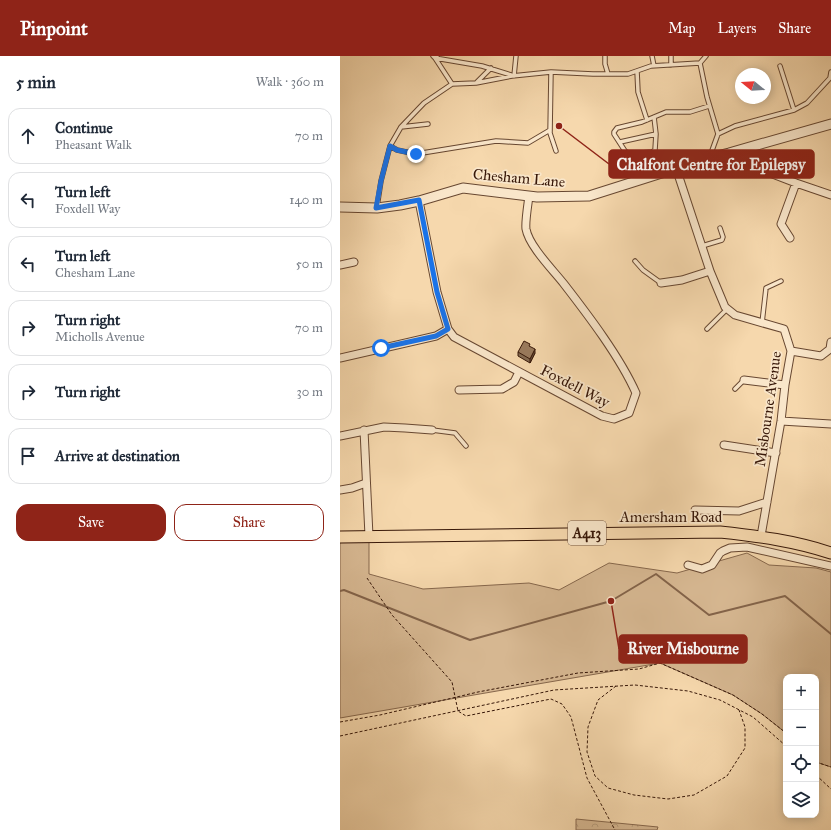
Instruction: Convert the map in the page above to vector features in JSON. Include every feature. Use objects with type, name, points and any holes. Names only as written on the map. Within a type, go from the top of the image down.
[{"type":"highway","name":"Amersham Road","points":[[340,537],[720,532],[760,536],[801,544],[831,553]]},
{"type":"street","name":"Chesham Lane","points":[[340,207],[376,208],[419,200],[463,188],[529,196],[588,196],[709,158],[831,124]]},
{"type":"street","points":[[729,153],[741,162],[796,184],[831,195]]},
{"type":"street","points":[[676,168],[710,271],[727,309]]},
{"type":"street","points":[[790,238],[781,224],[796,184]]},
{"type":"street","name":"Foxdell Way","points":[[448,329],[454,337],[602,416],[614,419],[629,413],[636,393],[630,379],[564,285],[534,248],[526,229],[529,196]]},
{"type":"street","points":[[340,358],[436,336],[448,329],[437,292],[419,200]]},
{"type":"street","points":[[340,265],[354,262]]},
{"type":"street","points":[[661,283],[682,280],[710,271]]},
{"type":"street","name":"Misbourne Avenue","points":[[727,309],[735,315],[784,328],[791,351],[784,385],[781,421],[776,453],[760,536]]},
{"type":"street","points":[[791,351],[821,356],[830,350],[831,342]]},
{"type":"street","points":[[459,390],[502,389],[514,382],[519,372]]},
{"type":"street","points":[[744,380],[784,385]]},
{"type":"street","points":[[781,421],[831,424]]},
{"type":"street","points":[[340,436],[384,427],[432,430]]},
{"type":"street","points":[[364,430],[369,536]]},
{"type":"street","points":[[724,445],[776,453]]},
{"type":"street","points":[[340,490],[366,483]]},
{"type":"street","points":[[695,510],[739,512],[767,502]]},
{"type":"street","points":[[688,565],[702,569],[707,568],[712,565],[723,551],[730,548],[747,547],[831,566]]},
{"type":"lane","points":[[513,76],[516,56]]},
{"type":"lane","points":[[605,56],[605,64],[608,74]]},
{"type":"lane","points":[[652,56],[654,66]]},
{"type":"lane","points":[[671,56],[671,65]]},
{"type":"lane","points":[[376,208],[390,146],[401,127],[424,103],[452,84],[476,83],[513,76],[551,72],[628,74],[654,66],[700,63],[706,56]]},
{"type":"lane","points":[[435,57],[491,68],[513,76]]},
{"type":"lane","points":[[435,57],[452,84]]},
{"type":"lane","points":[[700,63],[709,106],[718,134],[709,158]]},
{"type":"lane","points":[[780,66],[794,110]]},
{"type":"lane","points":[[476,83],[491,68]]},
{"type":"lane","points":[[637,71],[638,92],[647,120]]},
{"type":"lane","points":[[551,72],[550,130],[556,151]]},
{"type":"lane","points":[[718,134],[735,126],[794,110],[808,103],[830,78],[831,72]]},
{"type":"lane","points":[[654,117],[656,134],[655,150],[652,152],[629,154],[625,151],[614,132],[616,128],[647,120],[657,115],[666,112],[690,112],[709,106]]},
{"type":"lane","points":[[401,127],[428,124]]},
{"type":"lane","points":[[390,146],[397,150],[416,154],[496,141],[528,143],[550,130]]},
{"type":"lane","points":[[620,142],[656,134]]},
{"type":"lane","points":[[702,246],[722,240],[723,236],[720,228]]},
{"type":"lane","points":[[635,261],[661,283]]},
{"type":"lane","points":[[762,323],[766,288],[781,281]]},
{"type":"lane","points":[[707,329],[727,309]]},
{"type":"lane","points":[[735,389],[744,380]]},
{"type":"lane","points":[[432,430],[455,433],[466,446]]},
{"type":"path","points":[[367,578],[392,615],[452,682],[458,711],[466,716],[551,699],[562,704],[571,717],[587,778],[615,830]]},
{"type":"path","points":[[340,722],[380,715],[578,673],[640,669],[660,663],[733,695],[762,714],[783,731]]},
{"type":"path","points":[[340,736],[554,690],[635,685],[688,691],[720,700],[753,717],[783,743]]},
{"type":"path","points":[[616,686],[598,700],[588,726],[587,752],[595,776],[608,788],[634,795],[668,799],[694,795],[727,776],[745,748],[744,727],[738,709]]},
{"type":"path","points":[[819,763],[831,767]]},
{"type":"path","points":[[819,778],[831,789]]},
{"type":"green space","points":[[340,536],[369,536],[369,574],[423,589],[529,583],[559,590],[609,563],[677,573],[747,553],[769,565],[816,568],[831,572],[831,767],[819,763],[819,674],[783,674],[783,731],[762,714],[733,695],[660,663],[340,718]]},
{"type":"green space","points":[[576,819],[658,827],[657,830],[576,830]]},
{"type":"building","points":[[524,341],[535,349],[530,359],[518,352]]},
{"type":"waterway","points":[[340,591],[344,590],[470,640],[611,601],[656,574],[709,615],[785,596],[831,634]]},
{"type":"place","name":"Chalfont Centre for Epilepsy","points":[[559,126]]},
{"type":"place","name":"River Misbourne","points":[[611,601]]},
{"type":"route","points":[[381,348],[436,336],[448,329],[437,292],[419,200],[400,205],[376,208],[390,146],[397,150],[416,154]]}]
